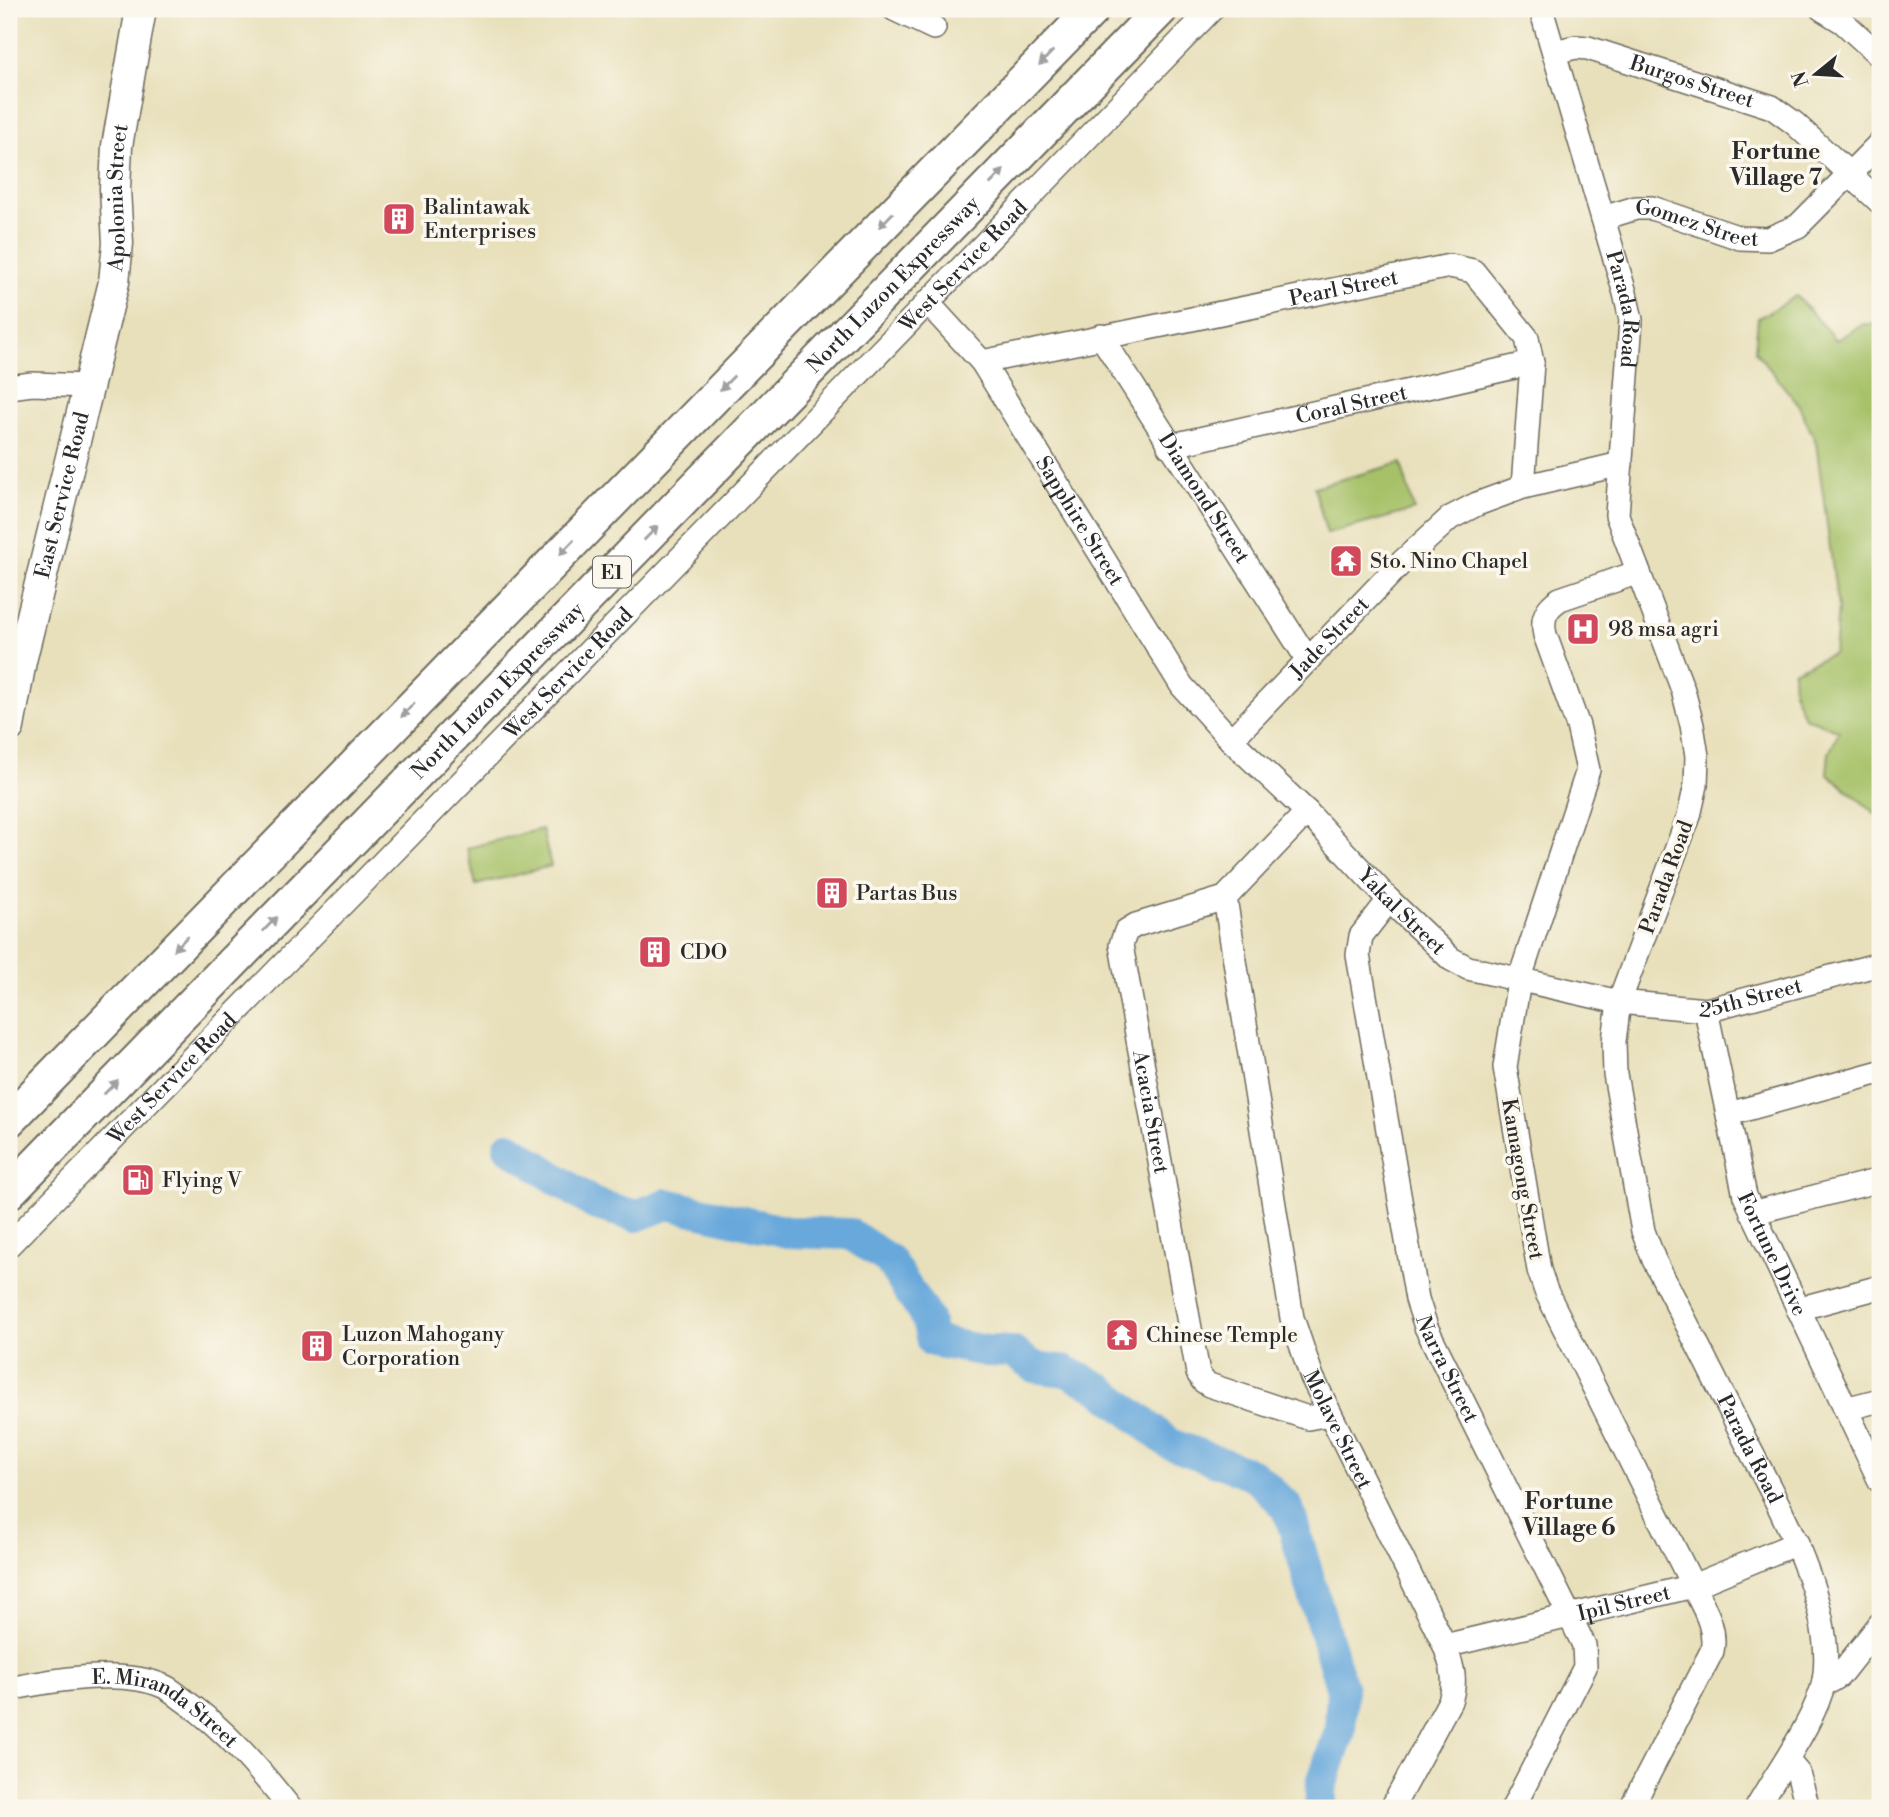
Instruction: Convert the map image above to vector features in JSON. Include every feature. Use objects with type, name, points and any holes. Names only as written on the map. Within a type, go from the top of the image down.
[{"type":"highway","name":"E1","points":[[9,1120],[1093,9]]},
{"type":"highway","name":"North Luzon Expressway","points":[[9,1192],[1161,9]]},
{"type":"main road","name":"Apolonia Street","points":[[88,386],[114,282],[118,243],[115,189],[117,146],[141,9]]},
{"type":"main road","name":"East Service Road","points":[[9,727],[21,661],[88,386]]},
{"type":"street","points":[[894,9],[934,28]]},
{"type":"street","name":"West Service Road","points":[[9,1245],[1212,9]]},
{"type":"street","name":"Parada Road","points":[[1541,9],[1631,320],[1617,515],[1683,690],[1697,756],[1696,785],[1689,816],[1619,1002],[1614,1041],[1615,1074],[1643,1231],[1654,1260],[1797,1543],[1814,1593],[1825,1644],[1824,1681]]},
{"type":"street","points":[[1822,9],[1843,23],[1880,56]]},
{"type":"street","name":"Burgos Street","points":[[1554,52],[1576,47],[1588,48],[1772,107],[1784,114],[1880,202]]},
{"type":"street","name":"Gomez Street","points":[[1603,218],[1636,208],[1652,208],[1740,238],[1768,239],[1798,226],[1880,143]]},
{"type":"street","name":"Pearl Street","points":[[982,362],[1450,266],[1473,271],[1527,338],[1532,363],[1523,487]]},
{"type":"street","name":"Sapphire Street","points":[[927,302],[982,362],[1181,686],[1231,740]]},
{"type":"street","name":"Diamond Street","points":[[1101,336],[1308,660]]},
{"type":"street","name":"Coral Street","points":[[1170,446],[1532,363]]},
{"type":"street","points":[[9,387],[32,384],[88,386]]},
{"type":"street","name":"Jade Street","points":[[1231,740],[1402,562],[1450,518],[1477,504],[1523,487],[1621,464]]},
{"type":"street","name":"Kamagong Street","points":[[1631,1808],[1712,1651],[1715,1638],[1713,1626],[1555,1310],[1539,1270],[1505,1067],[1519,982],[1588,770],[1578,726],[1545,635],[1545,615],[1550,606],[1560,599],[1639,572]]},
{"type":"street","name":"Yakal Street","points":[[1231,740],[1307,812],[1389,900],[1451,959],[1468,968],[1519,982],[1619,1002]]},
{"type":"street","points":[[1226,898],[1307,812]]},
{"type":"street","name":"Molave Street","points":[[1226,898],[1292,1318],[1312,1377],[1445,1646],[1455,1675],[1450,1701],[1392,1808]]},
{"type":"street","name":"Acacia Street","points":[[1226,898],[1136,925],[1126,931],[1121,945],[1198,1373],[1209,1385],[1308,1418],[1329,1414]]},
{"type":"street","name":"Narra Street","points":[[1389,900],[1361,936],[1358,955],[1417,1299],[1435,1344],[1584,1645],[1585,1667],[1513,1808]]},
{"type":"street","name":"25th Street","points":[[1619,1002],[1706,1010],[1880,964]]},
{"type":"street","name":"Fortune Drive","points":[[1706,1010],[1745,1196],[1880,1481]]},
{"type":"street","points":[[1729,1114],[1880,1072]]},
{"type":"street","points":[[1752,1213],[1880,1180]]},
{"type":"street","points":[[1798,1309],[1880,1287]]},
{"type":"street","points":[[1845,1409],[1880,1400]]},
{"type":"street","name":"Ipil Street","points":[[1445,1646],[1693,1586],[1797,1543]]},
{"type":"street","points":[[1757,1808],[1787,1760],[1824,1681],[1831,1681],[1839,1676],[1880,1624]]},
{"type":"street","name":"E. Miranda Street","points":[[9,1689],[55,1679],[131,1677],[164,1686],[203,1714],[261,1771],[290,1808]]},
{"type":"street","points":[[1787,1760],[1798,1773],[1808,1808]]},
{"type":"green space","points":[[1796,296],[1836,340],[1864,324],[1880,325],[1880,817],[1827,773],[1829,753],[1839,731],[1804,717],[1794,693],[1793,671],[1834,653],[1838,608],[1816,442],[1798,404],[1755,351],[1758,318]]},
{"type":"green space","points":[[1401,463],[1414,510],[1327,534],[1314,487]]},
{"type":"green space","points":[[542,829],[551,866],[476,885],[467,848]]},
{"type":"waterway","points":[[509,1147],[594,1204],[636,1216],[667,1204],[787,1232],[850,1234],[889,1260],[927,1319],[932,1341],[986,1351],[1012,1352],[1034,1367],[1066,1371],[1100,1388],[1170,1444],[1254,1475],[1288,1508],[1342,1690],[1340,1731],[1322,1783],[1320,1808]]},
{"type":"place","name":"Balintawak Enterprises","points":[[399,219]]},
{"type":"place","name":"Sto. Nino Chapel","points":[[1346,561]]},
{"type":"place","name":"98 msa agri","points":[[1583,629]]},
{"type":"place","name":"Partas Bus","points":[[832,893]]},
{"type":"place","name":"CDO","points":[[655,952]]},
{"type":"place","name":"Flying V","points":[[138,1180]]},
{"type":"place","name":"Chinese Temple","points":[[1122,1335]]},
{"type":"place","name":"Luzon Mahogany Corporation","points":[[317,1346]]},
{"type":"district","name":"Fortune Village 7","points":[[1776,164]]},
{"type":"district","name":"Fortune Village 6","points":[[1569,1514]]}]
